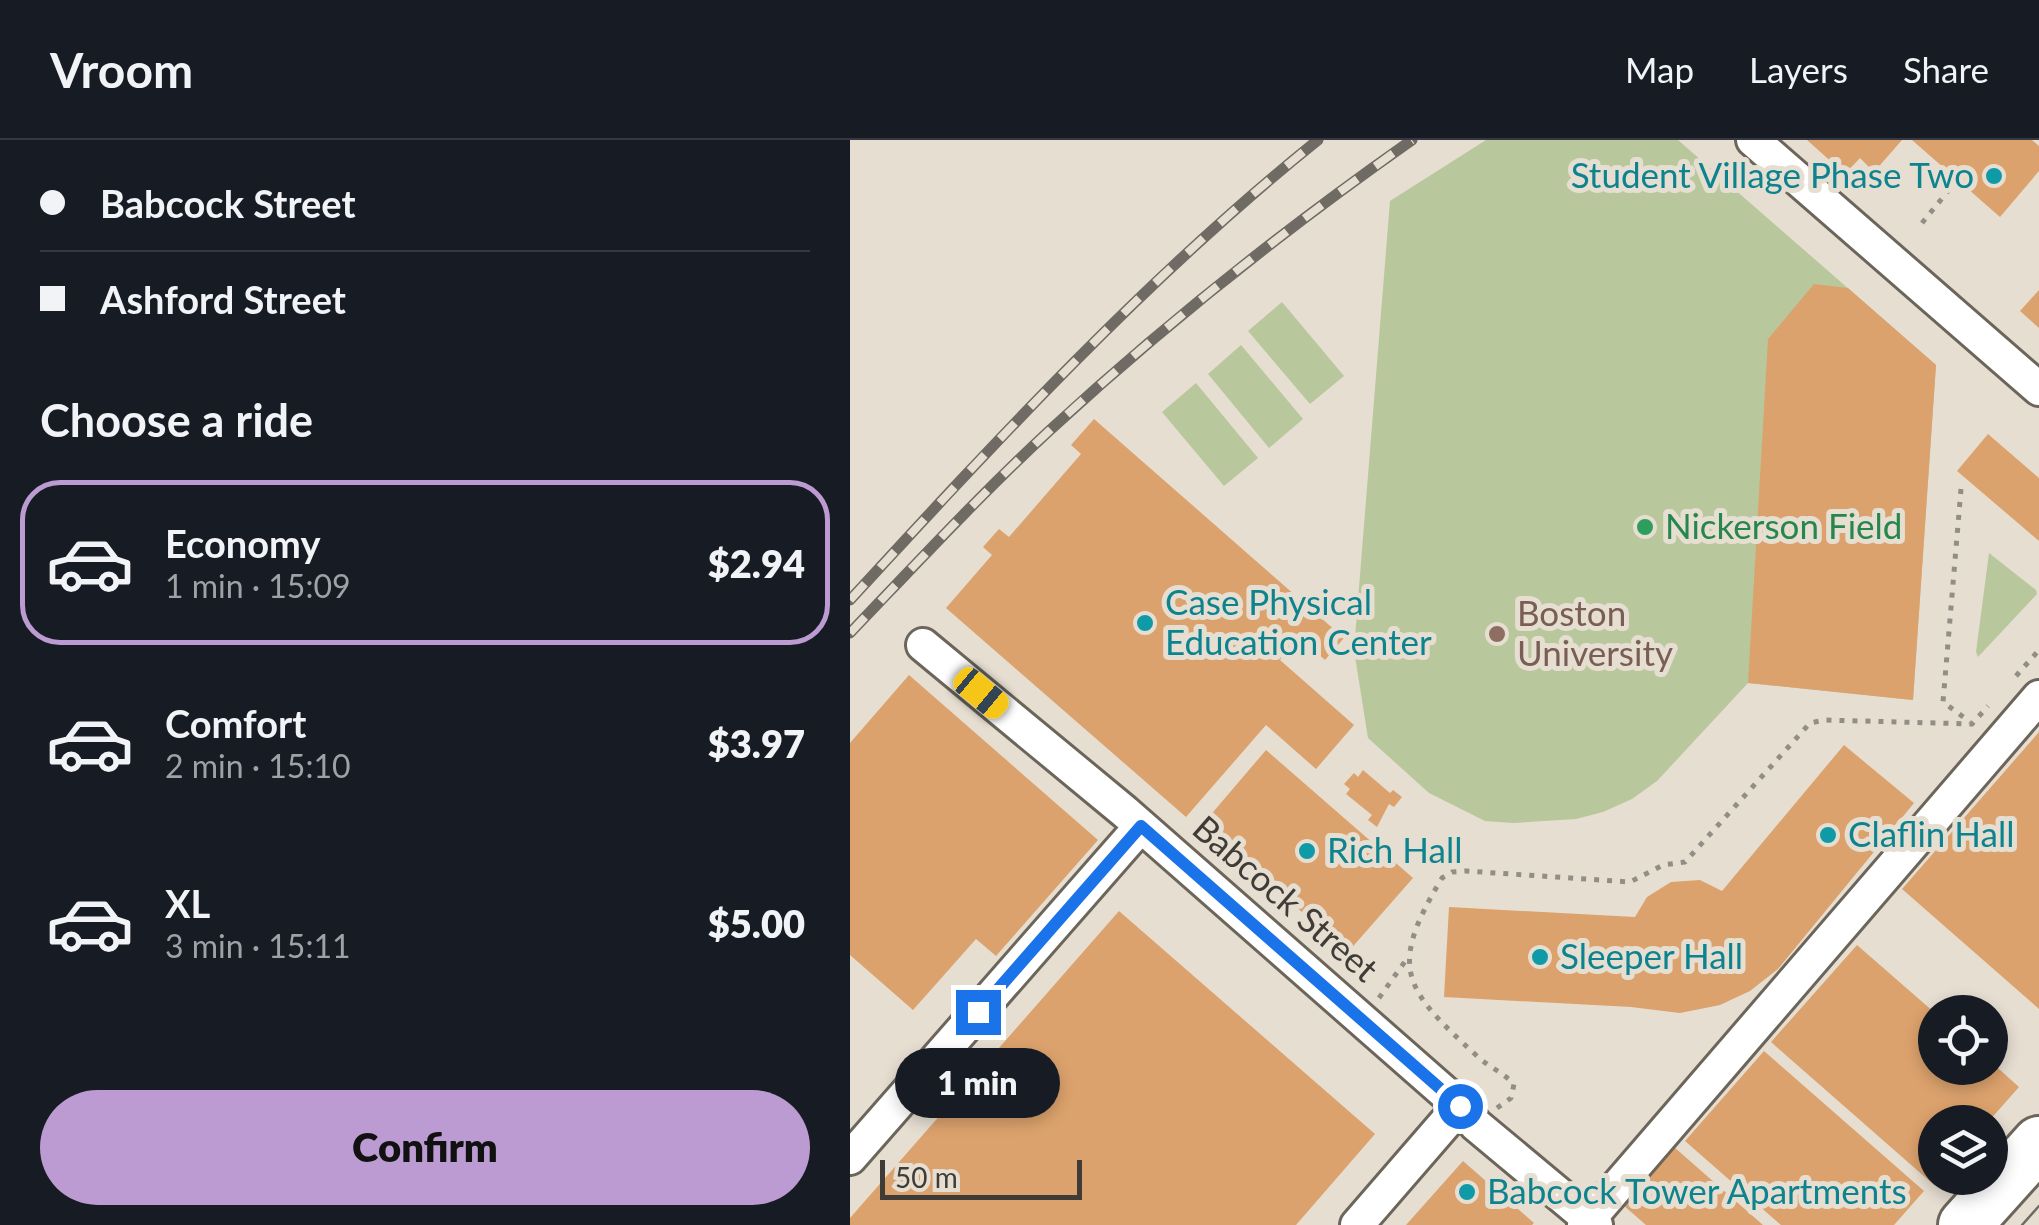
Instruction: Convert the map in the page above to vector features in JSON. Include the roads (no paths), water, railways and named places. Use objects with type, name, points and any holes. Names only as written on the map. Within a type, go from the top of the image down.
[{"type":"main road","points":[[1966,1225],[2039,1142]]},
{"type":"street","points":[[1753,140],[2039,389]]},
{"type":"street","name":"Babcock Street","points":[[923,645],[1473,1110],[1476,1125],[1590,1223]]},
{"type":"street","points":[[1590,1223],[2039,697]]},
{"type":"street","points":[[850,1158],[1141,826]]},
{"type":"street","points":[[1357,1225],[1473,1110]]},
{"type":"tram line","points":[[2022,1225],[2039,1206]]},
{"type":"railway","points":[[850,600],[1075,361],[1193,247],[1318,140]]},
{"type":"railway","points":[[850,633],[998,480],[1092,392],[1226,280],[1412,140]]},
{"type":"place","name":"Student Village Phase Two","points":[[1994,176]]},
{"type":"place","name":"Nickerson Field","points":[[1645,527]]},
{"type":"place","name":"Case Physical Education Center","points":[[1145,623]]},
{"type":"place","name":"Boston University","points":[[1497,634]]},
{"type":"place","name":"Claflin Hall","points":[[1828,835]]},
{"type":"place","name":"Rich Hall","points":[[1307,851]]},
{"type":"place","name":"Sleeper Hall","points":[[1540,957]]},
{"type":"place","name":"Babcock Tower Apartments","points":[[1467,1192]]}]
